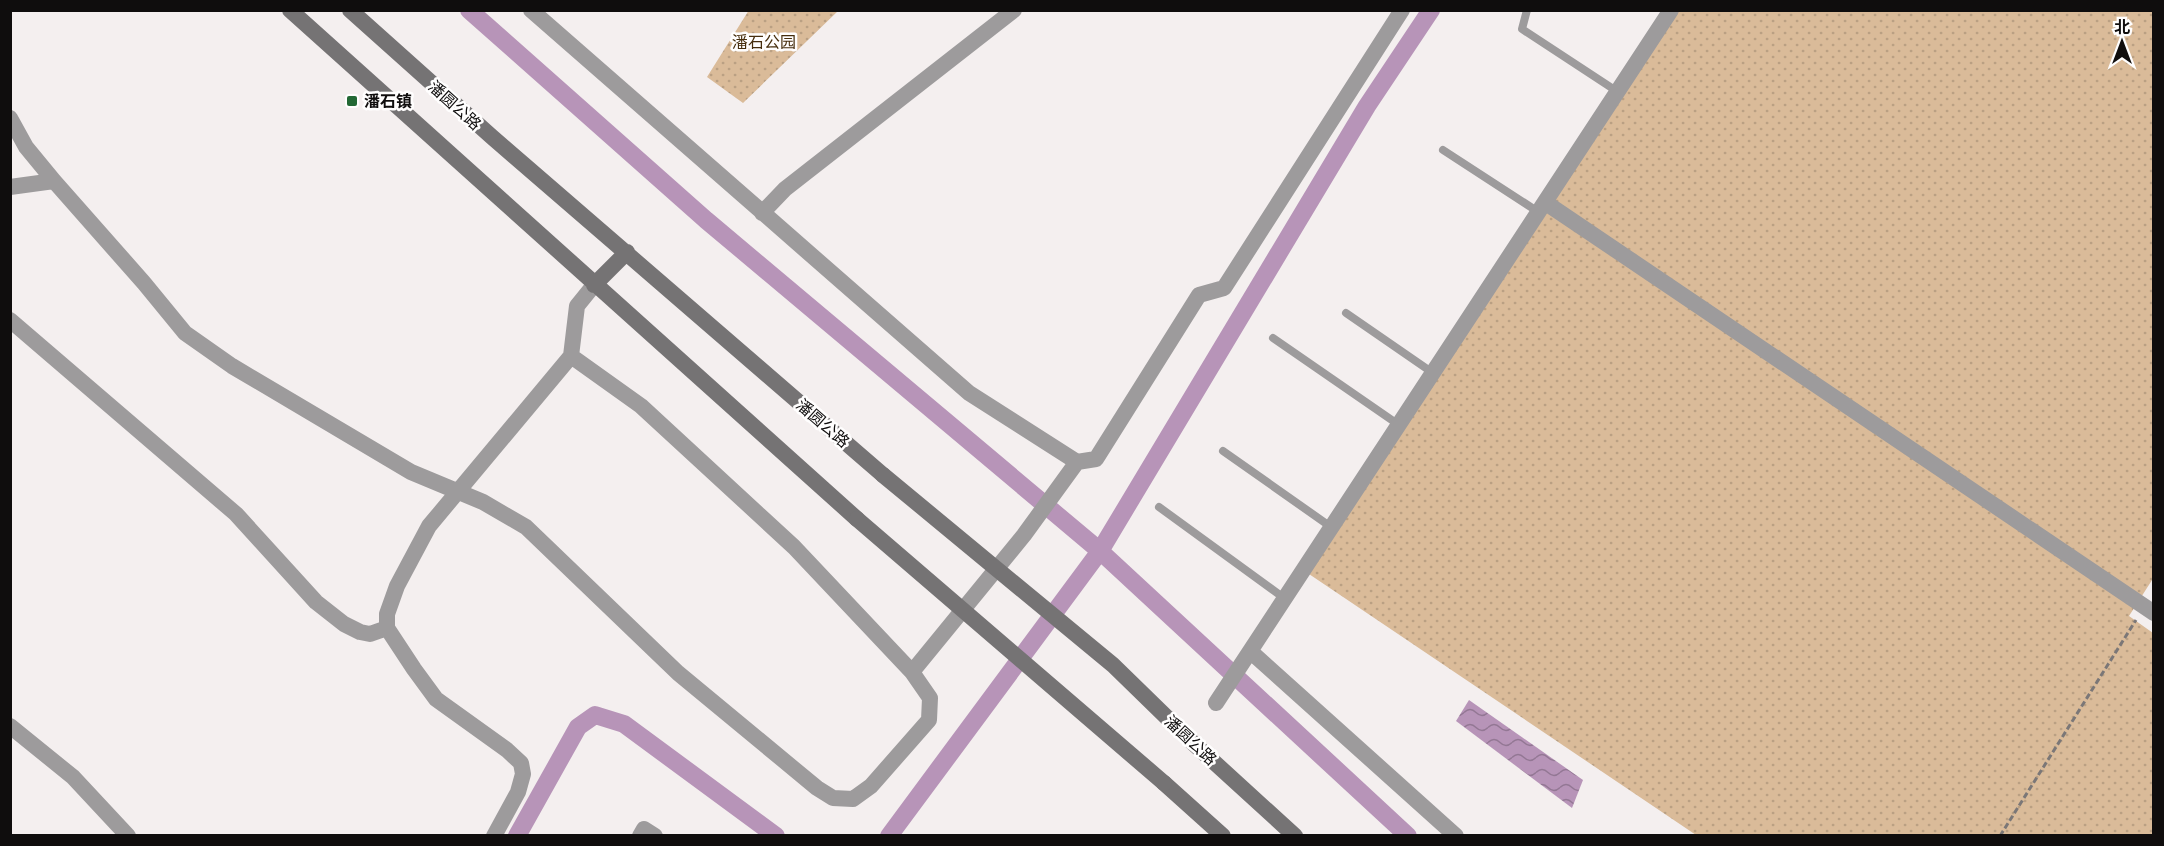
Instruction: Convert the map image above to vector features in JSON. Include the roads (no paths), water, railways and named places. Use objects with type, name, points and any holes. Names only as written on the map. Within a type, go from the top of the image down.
[{"type":"main road","points":[[290,10],[857,519],[1223,836]]},
{"type":"main road","name":"潘圆公路","points":[[350,10],[492,137],[883,475],[1113,665],[1192,742],[1295,836]]},
{"type":"main road","points":[[594,285],[627,252]]},
{"type":"street","points":[[531,10],[969,393],[1073,468]]},
{"type":"street","points":[[762,213],[784,189],[1014,10]]},
{"type":"street","points":[[912,672],[1024,535],[1073,468],[1096,459],[1199,294],[1224,288],[1402,10]]},
{"type":"street","points":[[1216,703],[1671,10]]},
{"type":"street","points":[[10,118],[26,147],[144,282],[185,333],[204,348],[411,472],[458,490],[526,527],[678,673],[817,788],[833,798],[853,799],[871,786],[929,720],[930,698],[912,672],[794,547],[641,405],[571,356]]},
{"type":"street","points":[[10,187],[54,181]]},
{"type":"street","points":[[1543,208],[2149,610]]},
{"type":"street","points":[[494,836],[518,792],[523,774],[521,763],[507,750],[436,699],[387,628],[387,614],[397,586],[429,526],[571,356],[577,306],[594,285]]},
{"type":"street","points":[[10,320],[236,514],[316,602],[344,624],[360,632],[370,634],[387,628]]},
{"type":"street","points":[[1247,654],[1456,836]]},
{"type":"street","points":[[10,726],[73,777],[128,836]]},
{"type":"street","points":[[640,836],[644,829],[655,836]]},
{"type":"lane","points":[[1527,10],[1522,29],[1618,92]]},
{"type":"lane","points":[[1443,150],[1543,208]]},
{"type":"lane","points":[[1346,313],[1433,373]]},
{"type":"lane","points":[[1273,338],[1399,425]]},
{"type":"lane","points":[[1223,452],[1331,527]]},
{"type":"lane","points":[[1159,507],[1284,598]]},
{"type":"water","points":[[1469,700],[1583,780],[1572,808],[1456,721]]},
{"type":"waterway","points":[[469,10],[706,220],[1100,551],[1408,836]]},
{"type":"waterway","points":[[889,836],[1100,551],[1367,106],[1431,10]]},
{"type":"waterway","points":[[517,836],[578,727],[595,715],[624,724],[776,836]]},
{"type":"place","name":"潘石镇","points":[[352,101]]},
{"type":"park label","name":"潘石公园","points":[[764,42]]}]
